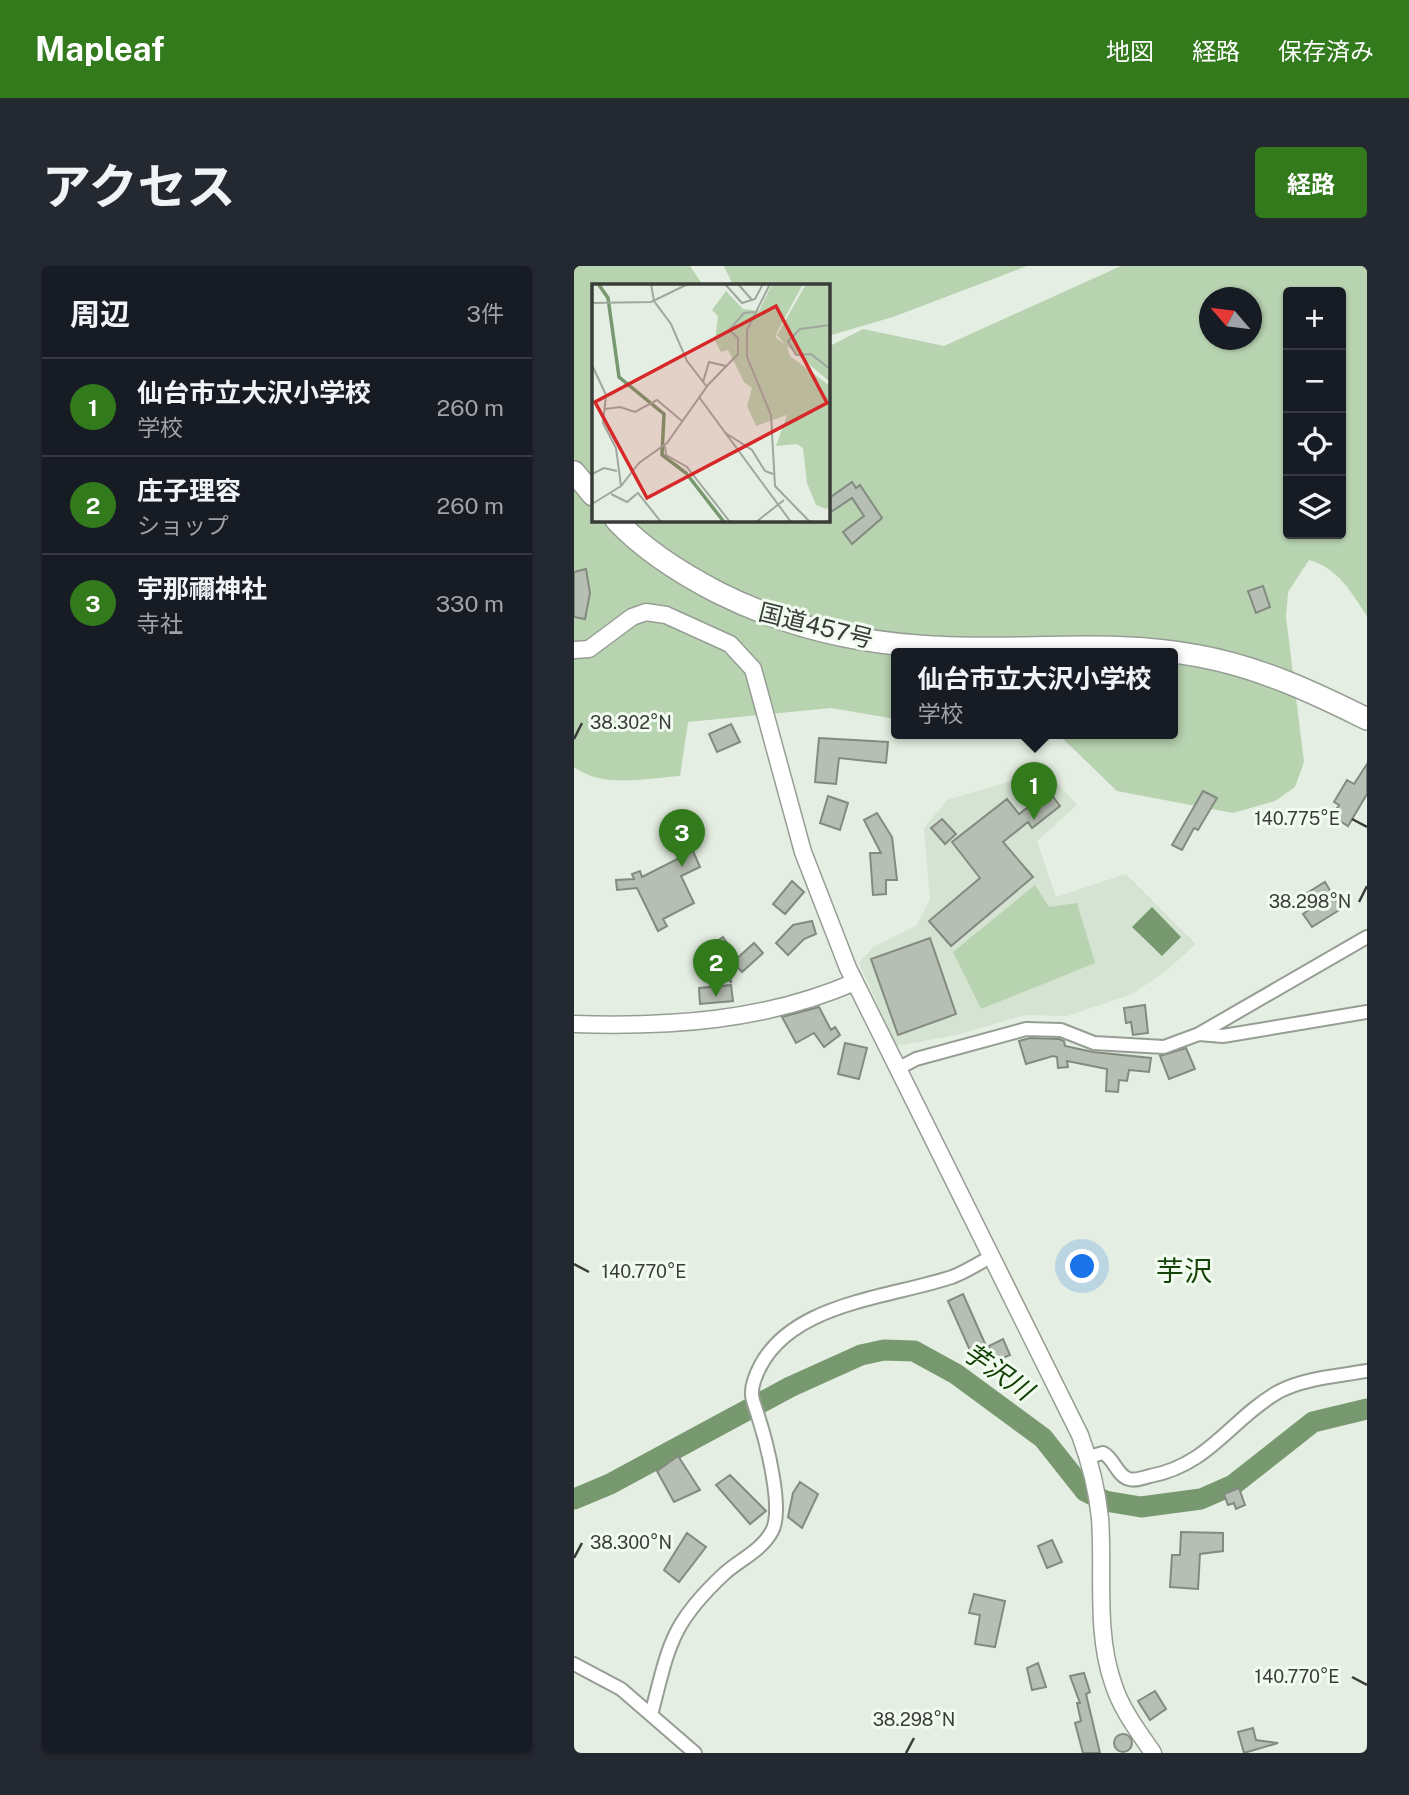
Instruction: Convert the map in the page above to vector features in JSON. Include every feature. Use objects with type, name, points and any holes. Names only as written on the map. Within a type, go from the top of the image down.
[{"type":"highway","points":[[574,472],[592,494]]},
{"type":"highway","name":"国道457号","points":[[618,522],[662,560],[704,585],[752,609],[802,626],[858,639],[919,647],[1130,648]]},
{"type":"highway","name":"国道457号","points":[[1178,653],[1198,655],[1253,669],[1303,687],[1367,719]]},
{"type":"street","points":[[574,650],[589,649],[632,617],[646,612],[666,615],[730,644],[753,668],[803,852],[855,982],[990,1257],[1065,1401],[1088,1457],[1099,1513],[1102,1612],[1112,1682],[1128,1714],[1153,1753]]},
{"type":"street","points":[[899,1068],[916,1059],[1026,1029],[1061,1030],[1094,1042],[1145,1048],[1164,1047],[1199,1034],[1367,937]]},
{"type":"street","points":[[574,1024],[746,1017],[855,982]]},
{"type":"street","points":[[1199,1034],[1223,1036],[1367,1012]]},
{"type":"street","points":[[651,1715],[666,1653],[690,1609],[731,1568],[763,1544],[773,1529],[776,1500],[759,1418],[751,1398],[756,1375],[769,1350],[820,1315],[955,1276],[990,1257]]},
{"type":"street","points":[[1088,1457],[1103,1453],[1108,1455],[1124,1477],[1131,1480],[1171,1470],[1204,1454],[1255,1408],[1278,1392],[1301,1384],[1367,1371]]},
{"type":"street","points":[[574,1664],[604,1678],[651,1715],[680,1748],[695,1753]]},
{"type":"shaded area","points":[[574,266],[690,266],[702,284],[592,284],[592,522],[830,522],[830,346],[863,329],[944,346],[1121,266],[1367,266],[1367,616],[1336,575],[1309,560],[1288,592],[1286,617],[1304,762],[1295,787],[1275,801],[1233,813],[1117,791],[1063,739],[1178,739],[1178,648],[891,648],[891,718],[831,708],[688,722],[680,776],[639,780],[598,778],[574,767]]},
{"type":"shaded area","points":[[724,266],[1027,266],[893,317],[830,335],[830,284],[733,284]]},
{"type":"shaded area","points":[[1051,776],[1077,805],[1037,841],[1056,897],[1126,874],[1196,944],[1166,971],[1132,994],[1067,1016],[1025,1015],[956,1035],[896,1046],[859,963],[872,948],[917,925],[930,899],[924,828],[947,800],[1025,777]]},
{"type":"shaded area","points":[[1035,885],[1049,907],[1077,903],[1095,963],[981,1009],[953,952]]},
{"type":"shaded area","points":[[1152,907],[1181,937],[1162,956],[1132,927]]},
{"type":"building","points":[[852,482],[856,488],[860,485],[882,518],[852,544],[843,532],[864,516],[852,498],[830,513],[830,498]]},
{"type":"building","points":[[586,569],[590,593],[585,619],[574,617],[574,572]]},
{"type":"building","points":[[1263,586],[1270,607],[1256,613],[1248,591]]},
{"type":"building","points":[[731,724],[740,742],[717,752],[709,734]]},
{"type":"building","points":[[819,738],[888,742],[886,763],[839,758],[836,784],[815,782]]},
{"type":"building","points":[[1367,764],[1367,794],[1348,826],[1332,816],[1339,805],[1334,802],[1347,780],[1354,784]]},
{"type":"building","points":[[1049,791],[1060,806],[1032,828],[1028,822],[1003,842],[1033,877],[951,946],[929,921],[980,878],[952,842],[1007,799],[1019,814]]},
{"type":"building","points":[[1203,791],[1217,798],[1198,830],[1194,828],[1182,850],[1172,845]]},
{"type":"building","points":[[828,796],[848,803],[840,830],[820,823]]},
{"type":"building","points":[[877,813],[892,837],[897,880],[886,880],[886,894],[873,895],[870,853],[881,853],[864,820]]},
{"type":"building","points":[[942,819],[956,834],[945,844],[931,828]]},
{"type":"building","points":[[693,851],[700,867],[681,876],[694,903],[663,919],[667,926],[658,931],[637,888],[617,890],[616,880],[634,879],[632,874],[640,871],[642,877]]},
{"type":"building","points":[[792,881],[804,892],[785,914],[773,904]]},
{"type":"building","points":[[1325,882],[1341,909],[1312,927],[1303,914],[1310,909],[1302,896]]},
{"type":"building","points":[[812,921],[816,934],[804,939],[788,955],[776,943],[793,925]]},
{"type":"building","points":[[723,937],[728,944],[731,983],[710,946]]},
{"type":"building","points":[[930,938],[956,1014],[898,1035],[871,959]]},
{"type":"building","points":[[754,943],[763,953],[742,972],[733,962]]},
{"type":"building","points":[[731,985],[733,1001],[700,1004],[699,988]]},
{"type":"building","points":[[1145,1005],[1148,1033],[1133,1035],[1131,1022],[1126,1023],[1124,1008]]},
{"type":"building","points":[[819,1007],[831,1030],[835,1027],[840,1035],[824,1047],[814,1033],[796,1043],[782,1017]]},
{"type":"building","points":[[1030,1038],[1059,1039],[1064,1041],[1065,1046],[1093,1052],[1151,1058],[1149,1072],[1129,1070],[1127,1081],[1119,1080],[1118,1092],[1106,1091],[1107,1069],[1067,1061],[1068,1067],[1058,1068],[1057,1057],[1053,1056],[1026,1064],[1019,1041]]},
{"type":"building","points":[[845,1043],[867,1048],[859,1079],[838,1074]]},
{"type":"building","points":[[1186,1048],[1195,1069],[1169,1079],[1160,1056]]},
{"type":"building","points":[[963,1294],[987,1348],[972,1355],[948,1301]]},
{"type":"building","points":[[1003,1339],[1010,1355],[996,1361],[989,1346]]},
{"type":"building","points":[[678,1456],[700,1490],[674,1502],[657,1471]]},
{"type":"building","points":[[730,1475],[766,1511],[750,1524],[716,1485]]},
{"type":"building","points":[[800,1482],[818,1494],[802,1528],[788,1517],[793,1493]]},
{"type":"building","points":[[1239,1488],[1245,1505],[1236,1509],[1234,1503],[1228,1505],[1224,1494]]},
{"type":"building","points":[[1181,1532],[1223,1533],[1223,1551],[1200,1554],[1198,1589],[1170,1587],[1172,1555],[1180,1555]]},
{"type":"building","points":[[687,1533],[706,1547],[679,1582],[664,1570]]},
{"type":"building","points":[[1052,1540],[1062,1562],[1047,1568],[1038,1546]]},
{"type":"building","points":[[974,1594],[1005,1601],[995,1647],[975,1644],[980,1615],[969,1613]]},
{"type":"building","points":[[1038,1663],[1046,1687],[1032,1690],[1027,1668]]},
{"type":"building","points":[[1084,1673],[1090,1692],[1086,1694],[1100,1753],[1083,1753],[1075,1723],[1081,1721],[1077,1703],[1080,1703],[1070,1676]]},
{"type":"building","points":[[1155,1691],[1166,1709],[1150,1720],[1138,1701]]},
{"type":"building","points":[[1253,1728],[1256,1740],[1278,1743],[1244,1753],[1238,1732]]},
{"type":"building","points":[[1119,1734],[1127,1734],[1132,1743],[1130,1750],[1119,1752],[1114,1747],[1114,1739]]},
{"type":"waterway","name":"芋沢川","points":[[574,1499],[610,1484],[790,1387],[861,1355],[884,1350],[914,1351],[956,1374],[1043,1438],[1085,1491],[1105,1501],[1141,1507],[1201,1499],[1233,1485],[1313,1422],[1367,1409]]},
{"type":"place","name":"仙台市立大沢小学校","points":[[1034,820]]},
{"type":"place","name":"宇那禰神社","points":[[682,867]]},
{"type":"place","name":"庄子理容","points":[[716,997]]},
{"type":"district","name":"芋沢","points":[[1184,1270]]}]
